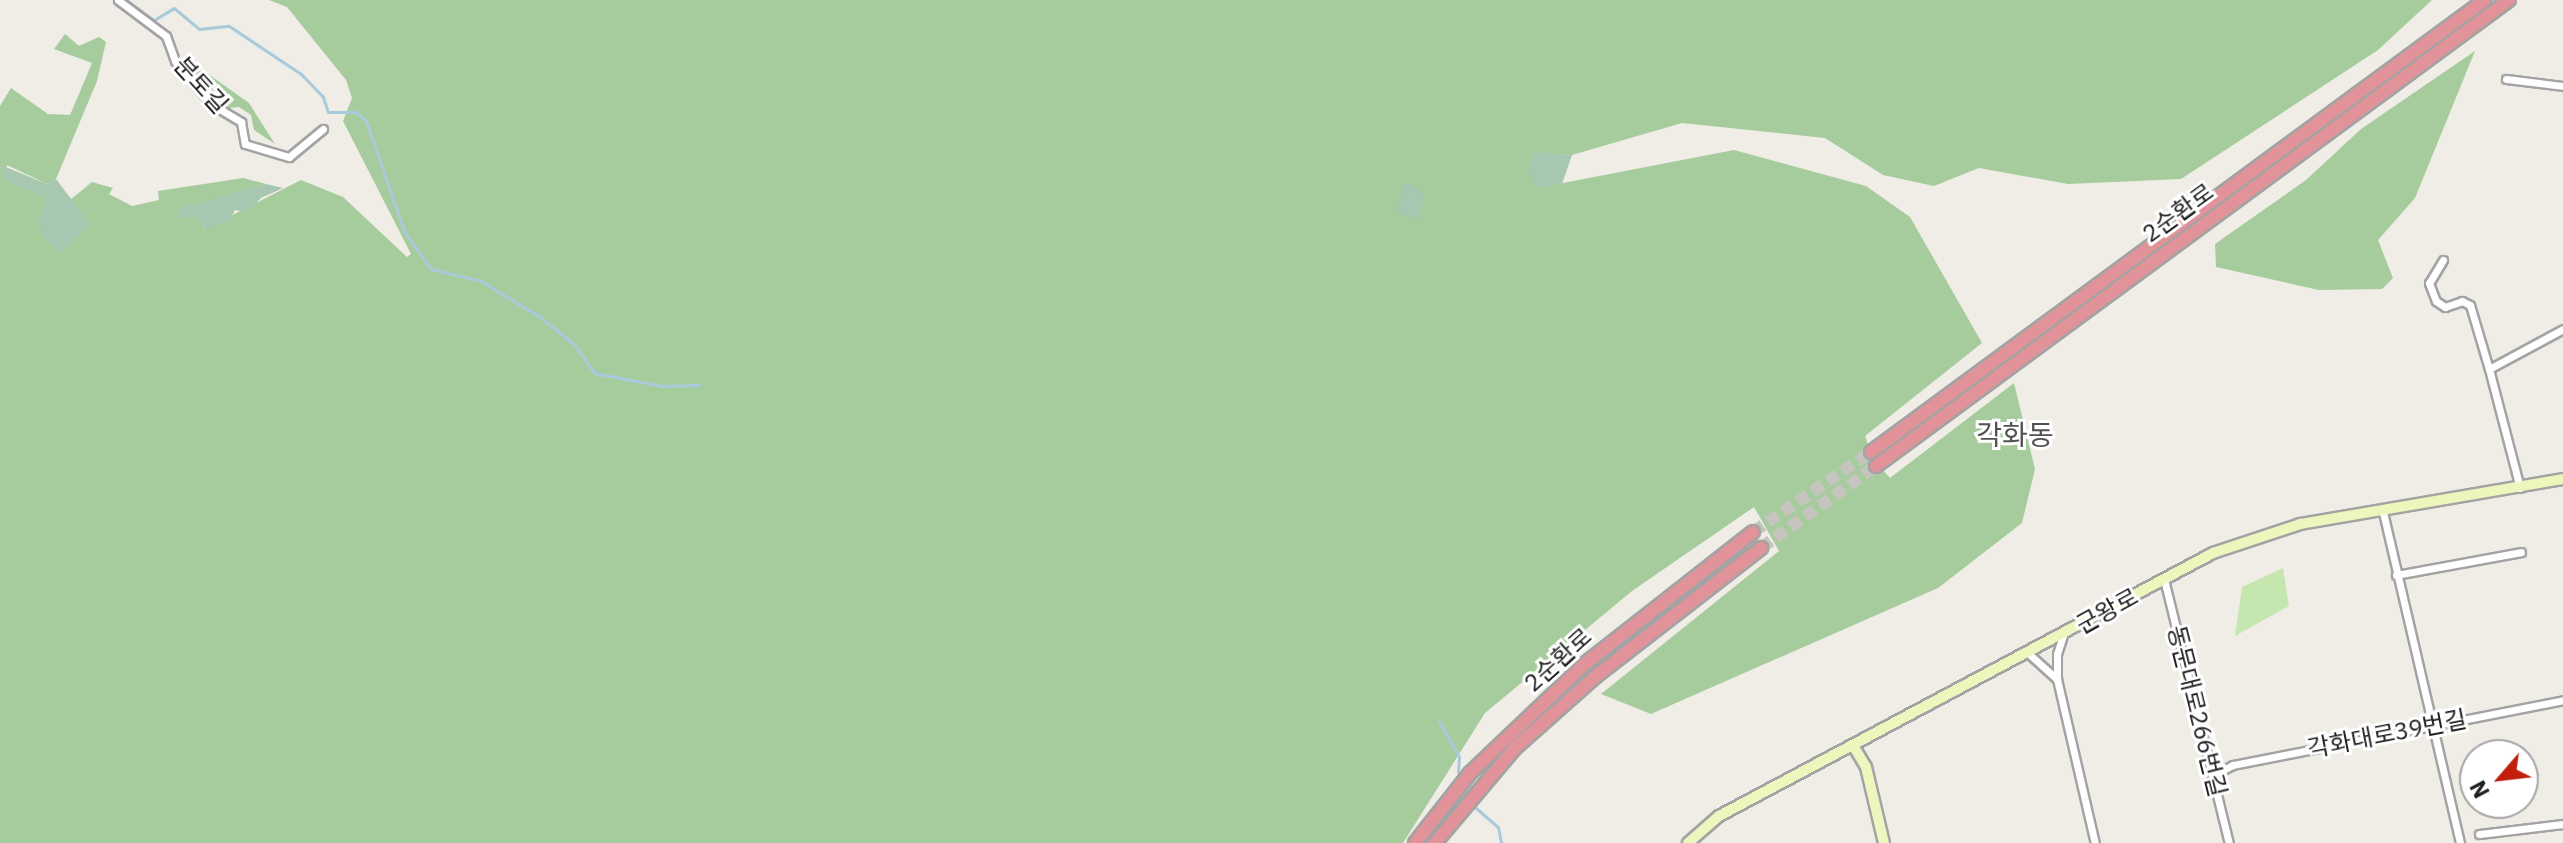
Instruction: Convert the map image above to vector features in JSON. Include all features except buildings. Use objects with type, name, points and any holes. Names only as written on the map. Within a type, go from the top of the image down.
[{"type":"highway","name":"2순환로","points":[[1871,452],[2168,230],[2485,0]]},
{"type":"highway","name":"2순환로","points":[[1876,466],[2177,241],[2509,0]]},
{"type":"highway","name":"2순환로","points":[[1415,843],[1470,773],[1586,663],[1753,532]]},
{"type":"highway","name":"2순환로","points":[[1435,843],[1515,748],[1596,676],[1761,548]]},
{"type":"main road","name":"군왕로","points":[[1688,843],[1719,816],[2063,636],[2213,553],[2279,530],[2563,479]]},
{"type":"main road","points":[[1854,747],[1866,767],[1884,843]]},
{"type":"street","name":"분토길","points":[[118,0],[166,36],[175,61],[213,105],[241,122],[245,144],[289,157],[323,129]]},
{"type":"street","points":[[2506,79],[2563,86]]},
{"type":"street","points":[[2443,260],[2429,283],[2436,301],[2445,307],[2462,301],[2470,305],[2520,488]]},
{"type":"street","points":[[2489,369],[2563,329]]},
{"type":"street","points":[[2383,512],[2430,725],[2460,843]]},
{"type":"street","points":[[2396,575],[2521,552]]},
{"type":"street","name":"동문대로266번길","points":[[2164,579],[2229,843]]},
{"type":"street","points":[[2063,636],[2057,654],[2057,679],[2095,843]]},
{"type":"street","points":[[2029,654],[2057,679]]},
{"type":"street","name":"각화대로39번길","points":[[2213,775],[2233,765],[2563,700]]},
{"type":"street","points":[[2479,834],[2563,824]]},
{"type":"green space","points":[[269,0],[2432,0],[2378,50],[2181,179],[2068,184],[1979,168],[1934,186],[1883,175],[1825,138],[1682,123],[1572,155],[1534,153],[1537,188],[1734,150],[1866,186],[1910,217],[1982,343],[1865,436],[1873,459],[1890,478],[2014,383],[2035,469],[2022,523],[1938,588],[1651,714],[1601,694],[1779,551],[1754,507],[1632,591],[1485,713],[1403,843],[0,843],[0,106],[11,88],[48,114],[70,115],[92,63],[54,49],[65,34],[79,46],[99,37],[106,42],[97,81],[56,179],[47,184],[7,165],[4,180],[47,198],[39,221],[90,224],[70,200],[92,182],[113,188],[109,194],[132,206],[159,200],[158,191],[243,178],[266,184],[222,197],[187,216],[200,218],[205,229],[301,180],[343,197],[407,257],[411,254],[343,121],[352,98],[346,80],[287,7]]},
{"type":"green space","points":[[2475,51],[2415,198],[2378,240],[2393,278],[2382,289],[2319,290],[2216,267],[2215,244],[2306,180],[2361,129]]},
{"type":"green space","points":[[190,70],[204,71],[249,103],[275,144],[254,130],[251,115],[239,107],[220,109]]},
{"type":"green space","points":[[1534,152],[1572,155],[1562,184],[1537,188],[1527,170]]},
{"type":"green space","points":[[1,165],[47,184],[56,179],[90,224],[60,254],[42,235],[39,221],[46,198],[4,180]]},
{"type":"green space","points":[[1404,181],[1425,193],[1418,220],[1396,213]]},
{"type":"green space","points":[[266,184],[283,188],[261,198],[247,212],[235,210],[229,221],[206,230],[199,218],[180,217],[177,209]]},
{"type":"green space","points":[[2283,568],[2289,606],[2235,636],[2242,587]]},
{"type":"waterway","points":[[126,0],[154,20],[174,8],[199,29],[229,26],[301,74],[323,97],[328,112],[356,112],[366,121],[404,231],[431,269],[481,281],[540,317],[574,344],[594,373],[662,386],[700,385]]},
{"type":"waterway","points":[[1439,721],[1459,757],[1458,772]]},
{"type":"waterway","points":[[1476,808],[1498,827],[1501,843]]},
{"type":"tunnel","points":[[1753,532],[1871,452]]},
{"type":"tunnel","points":[[1761,548],[1876,466]]},
{"type":"district","name":"각화동","points":[[2015,435]]}]
